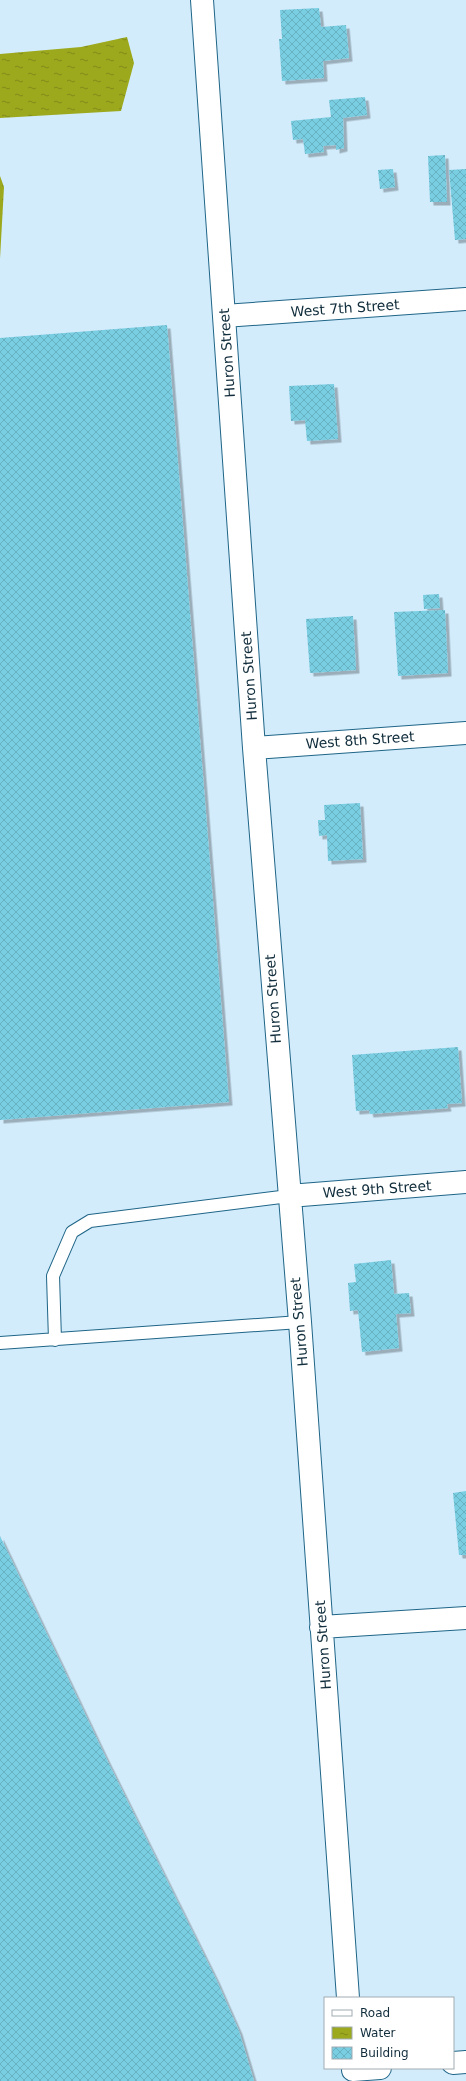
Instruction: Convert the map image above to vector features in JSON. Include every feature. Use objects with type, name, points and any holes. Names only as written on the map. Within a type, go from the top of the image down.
[{"type":"street","name":"Huron Street","points":[[202,0],[254,748],[288,1196],[300,1322],[348,1997]]},
{"type":"street","name":"West 7th Street","points":[[224,316],[466,299]]},
{"type":"street","name":"West 8th Street","points":[[254,748],[466,733]]},
{"type":"street","name":"West 9th Street","points":[[288,1196],[466,1182]]},
{"type":"street","points":[[321,1627],[466,1618]]},
{"type":"street","points":[[454,2063],[466,2062]]},
{"type":"street","points":[[353,2073],[375,2069]]},
{"type":"lane","points":[[55,1340],[52,1276],[72,1232],[90,1221],[288,1196]]},
{"type":"lane","points":[[0,1344],[300,1322]]},
{"type":"water","points":[[127,37],[134,63],[121,111],[0,118],[0,54],[81,47]]},
{"type":"water","points":[[0,176],[4,187],[0,259]]},
{"type":"building","points":[[319,8],[321,27],[346,25],[349,58],[323,61],[324,78],[282,81],[279,39],[282,39],[280,10]]},
{"type":"building","points":[[365,97],[367,115],[343,118],[344,148],[336,150],[336,145],[323,146],[324,152],[305,154],[303,139],[293,140],[291,121],[331,117],[329,100]]},
{"type":"building","points":[[445,155],[447,202],[430,202],[428,156]]},
{"type":"building","points":[[393,169],[395,187],[380,189],[378,170]]},
{"type":"building","points":[[466,169],[466,239],[455,240],[449,170]]},
{"type":"building","points":[[167,325],[229,1102],[0,1120],[0,338]]},
{"type":"building","points":[[334,384],[338,439],[307,441],[305,420],[291,421],[289,386]]},
{"type":"building","points":[[439,594],[440,608],[424,609],[423,595]]},
{"type":"building","points":[[445,610],[448,673],[398,676],[394,612]]},
{"type":"building","points":[[353,616],[356,670],[310,673],[306,619]]},
{"type":"building","points":[[360,803],[363,859],[328,861],[327,835],[319,836],[318,820],[325,820],[324,805]]},
{"type":"building","points":[[458,1047],[462,1103],[447,1104],[448,1108],[370,1114],[369,1110],[356,1111],[352,1055]]},
{"type":"building","points":[[391,1260],[394,1294],[409,1293],[411,1313],[396,1314],[399,1348],[362,1352],[358,1310],[350,1311],[348,1283],[356,1282],[354,1264]]},
{"type":"building","points":[[466,1491],[466,1555],[459,1555],[453,1493]]},
{"type":"building","points":[[0,1536],[107,1760],[216,1979],[239,2031],[254,2081],[0,2081]]}]
